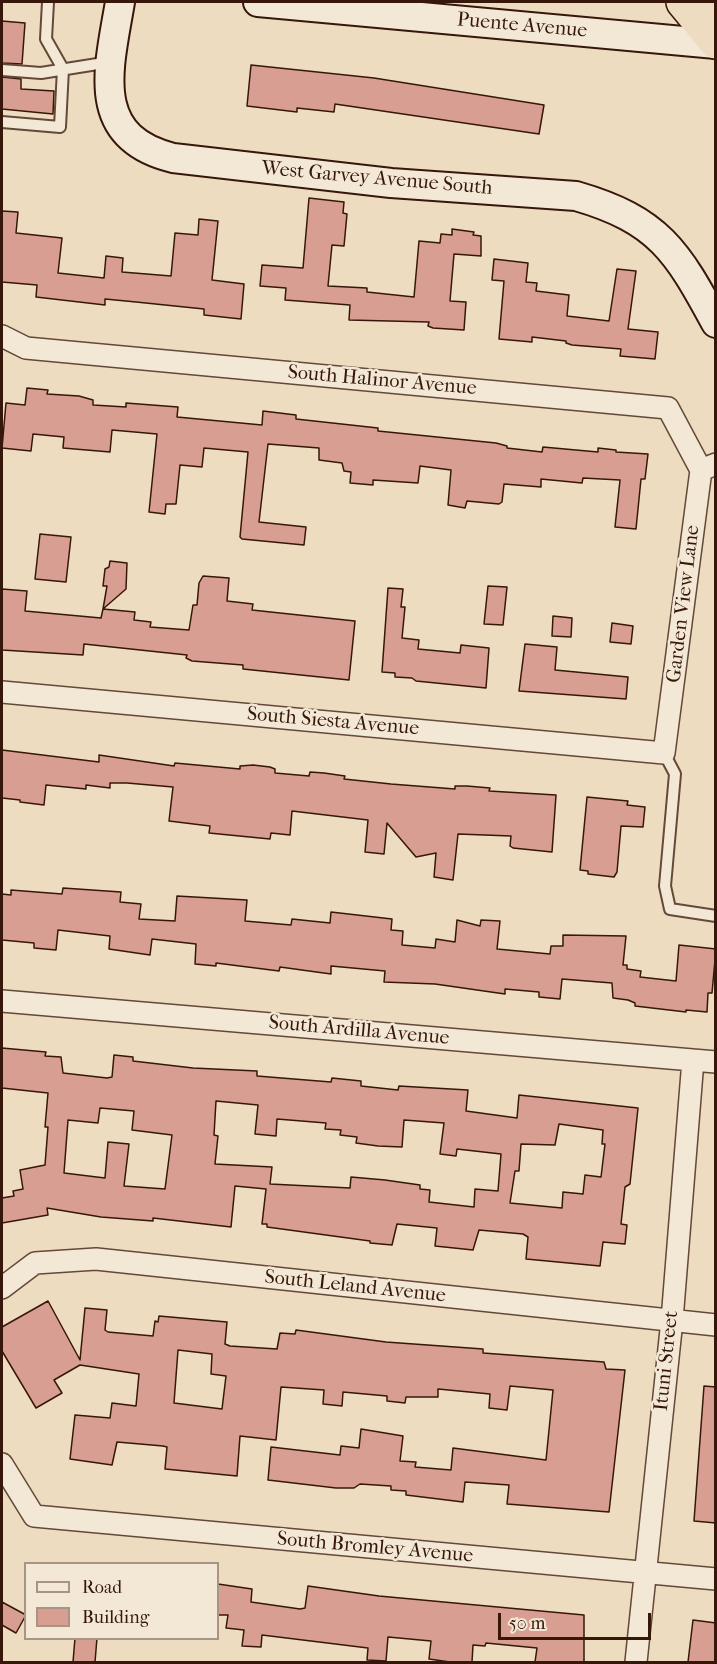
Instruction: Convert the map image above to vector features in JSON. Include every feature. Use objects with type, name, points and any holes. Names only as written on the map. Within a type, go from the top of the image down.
[{"type":"highway","points":[[701,4],[716,43]]},
{"type":"main road","name":"West Garvey Avenue South","points":[[120,2],[110,62],[109,99],[116,119],[131,138],[149,152],[173,158],[391,183],[576,196],[602,204],[652,231],[672,249],[716,323]]},
{"type":"main road","name":"Puente Avenue","points":[[258,2],[716,43]]},
{"type":"street","name":"South Halinor Avenue","points":[[2,336],[26,348],[668,408],[708,467]]},
{"type":"street","name":"Garden View Lane","points":[[664,753],[708,467]]},
{"type":"street","name":"South Siesta Avenue","points":[[2,692],[664,753]]},
{"type":"street","name":"South Ardilla Avenue","points":[[2,1001],[716,1062]]},
{"type":"street","name":"Ituni Street","points":[[636,1662],[672,1320],[693,1060]]},
{"type":"street","name":"South Leland Avenue","points":[[2,1288],[35,1263],[96,1259],[716,1325]]},
{"type":"street","name":"South Bromley Avenue","points":[[2,1464],[34,1516],[716,1579]]},
{"type":"lane","points":[[2,122],[60,127],[63,69],[46,39],[48,2]]},
{"type":"lane","points":[[2,70],[41,74],[110,62]]},
{"type":"lane","points":[[664,753],[675,774],[665,886],[670,909],[716,916]]},
{"type":"building","points":[[2,21],[25,23],[22,64],[2,63]]},
{"type":"building","points":[[251,65],[374,78],[544,105],[539,134],[335,104],[334,112],[297,108],[297,112],[247,106]]},
{"type":"building","points":[[2,77],[21,79],[21,89],[54,91],[53,114],[2,109]]},
{"type":"building","points":[[309,198],[344,202],[343,213],[347,214],[344,246],[332,245],[328,286],[367,288],[367,292],[414,297],[419,241],[440,243],[441,234],[452,235],[452,229],[474,232],[473,235],[481,236],[481,256],[454,254],[450,301],[466,302],[464,330],[433,328],[428,326],[429,322],[349,320],[350,305],[285,300],[286,288],[260,286],[262,265],[303,268]]},
{"type":"building","points":[[2,211],[18,212],[16,233],[62,238],[58,273],[104,278],[106,256],[123,258],[122,272],[171,276],[175,233],[198,235],[199,219],[218,221],[212,280],[244,284],[241,319],[204,315],[204,309],[105,299],[105,305],[36,297],[37,285],[2,282]]},
{"type":"building","points":[[494,259],[528,263],[526,282],[537,283],[536,291],[569,295],[567,316],[609,321],[617,269],[636,271],[628,329],[658,332],[655,359],[620,356],[621,349],[572,345],[566,341],[532,337],[532,342],[499,339],[504,281],[492,280]]},
{"type":"building","points":[[27,388],[48,390],[47,394],[79,396],[93,400],[93,405],[126,407],[126,403],[178,407],[177,417],[262,425],[263,411],[296,415],[296,419],[378,428],[378,431],[496,443],[507,446],[507,448],[542,452],[543,447],[598,452],[598,448],[616,450],[616,452],[648,454],[645,479],[641,479],[636,529],[615,527],[620,480],[583,478],[582,483],[541,479],[541,487],[504,484],[502,502],[499,504],[467,501],[465,508],[448,505],[451,470],[420,466],[418,483],[373,480],[373,485],[350,483],[351,472],[344,471],[342,463],[319,460],[319,448],[268,444],[259,522],[306,527],[304,545],[242,539],[240,537],[248,452],[204,448],[202,467],[180,465],[176,504],[166,504],[165,514],[149,512],[157,434],[112,430],[110,452],[63,448],[64,437],[33,434],[31,451],[2,448],[6,403],[25,405]]},
{"type":"building","points":[[40,534],[71,537],[66,582],[35,579]]},
{"type":"building","points":[[110,561],[127,563],[126,589],[103,609],[107,586],[103,586],[105,569],[109,567]]},
{"type":"building","points":[[203,576],[229,578],[227,601],[253,604],[252,610],[355,621],[349,680],[243,669],[243,665],[192,661],[186,658],[187,655],[84,644],[83,655],[2,650],[2,589],[27,591],[25,611],[101,618],[103,609],[135,612],[134,620],[151,622],[150,627],[189,630],[193,605],[197,605],[199,583]]},
{"type":"building","points":[[488,586],[507,587],[503,625],[484,624]]},
{"type":"building","points":[[388,588],[403,589],[401,607],[405,607],[402,638],[419,640],[418,649],[460,653],[461,645],[489,648],[486,688],[416,681],[412,678],[395,677],[395,673],[382,672]]},
{"type":"building","points":[[553,616],[572,618],[571,637],[552,636]]},
{"type":"building","points":[[612,623],[633,626],[631,644],[610,642]]},
{"type":"building","points":[[525,644],[557,647],[555,670],[628,677],[626,699],[519,691]]},
{"type":"building","points":[[2,750],[99,762],[99,755],[174,766],[175,763],[240,769],[240,766],[253,765],[270,767],[275,769],[275,773],[309,776],[310,772],[324,773],[345,776],[344,779],[391,784],[455,789],[455,786],[467,786],[490,788],[489,791],[556,795],[552,852],[513,848],[510,846],[511,836],[458,834],[453,880],[434,877],[436,853],[416,857],[387,823],[384,854],[365,852],[368,820],[292,811],[290,835],[271,833],[270,839],[209,833],[210,826],[169,821],[173,787],[110,783],[110,788],[86,785],[86,789],[46,785],[44,805],[20,802],[20,800],[2,798]]},
{"type":"building","points":[[587,797],[628,801],[627,805],[645,807],[643,827],[621,826],[617,872],[614,877],[588,874],[588,871],[580,870]]},
{"type":"building","points":[[63,888],[121,892],[120,902],[141,904],[139,919],[175,921],[177,896],[247,900],[245,921],[291,925],[292,919],[330,923],[331,912],[392,919],[391,930],[403,931],[402,945],[435,948],[436,939],[455,942],[457,920],[480,926],[481,920],[500,921],[497,949],[550,954],[551,946],[563,946],[563,935],[626,936],[623,965],[627,965],[627,969],[641,971],[640,977],[676,981],[679,945],[716,949],[712,993],[708,993],[707,1012],[686,1010],[686,1012],[635,1006],[635,1003],[628,1000],[613,998],[612,983],[562,979],[560,999],[539,997],[539,992],[505,989],[505,994],[435,984],[384,982],[385,971],[331,966],[331,974],[280,967],[279,971],[216,963],[216,966],[195,964],[196,944],[152,939],[150,955],[109,949],[110,936],[58,930],[56,950],[34,948],[34,943],[2,940],[2,894],[11,895],[11,890],[62,894]]},
{"type":"building","points":[[2,1048],[46,1052],[45,1056],[61,1057],[63,1073],[107,1078],[112,1077],[114,1055],[133,1057],[133,1061],[193,1068],[257,1071],[257,1076],[331,1082],[332,1078],[361,1081],[361,1086],[398,1090],[399,1086],[468,1090],[466,1111],[517,1118],[519,1095],[638,1108],[630,1184],[625,1187],[621,1224],[627,1225],[625,1244],[603,1242],[600,1266],[526,1259],[528,1237],[523,1234],[479,1230],[473,1250],[435,1246],[437,1228],[397,1224],[392,1245],[370,1243],[370,1241],[267,1227],[267,1224],[262,1224],[266,1189],[235,1186],[231,1227],[153,1218],[153,1221],[101,1217],[47,1208],[48,1215],[2,1223],[2,1198],[14,1196],[13,1191],[23,1189],[20,1170],[45,1165],[48,1093],[2,1088]],"holes":[[[216,1101],[258,1105],[255,1134],[276,1136],[277,1119],[326,1123],[325,1129],[341,1130],[340,1135],[357,1137],[356,1143],[378,1146],[402,1147],[404,1120],[444,1123],[440,1154],[456,1156],[457,1149],[501,1154],[498,1191],[475,1189],[474,1207],[429,1202],[430,1190],[420,1189],[420,1185],[385,1180],[351,1177],[350,1188],[270,1184],[272,1167],[215,1164],[218,1136],[214,1135]],[[100,1108],[134,1111],[132,1130],[172,1135],[165,1189],[124,1186],[129,1144],[108,1142],[105,1178],[64,1173],[68,1120],[98,1123]],[[559,1124],[603,1130],[602,1144],[605,1144],[601,1177],[585,1175],[583,1194],[563,1192],[562,1208],[510,1203],[515,1171],[519,1171],[521,1144],[555,1145]]]},
{"type":"building","points":[[48,1301],[80,1360],[85,1308],[107,1310],[105,1330],[108,1332],[153,1336],[155,1321],[158,1322],[159,1316],[227,1322],[225,1344],[230,1346],[277,1349],[280,1333],[295,1334],[296,1330],[386,1342],[483,1349],[483,1353],[604,1362],[606,1369],[625,1370],[609,1512],[507,1504],[509,1485],[465,1482],[463,1502],[406,1495],[406,1491],[391,1490],[391,1486],[360,1484],[354,1488],[336,1488],[268,1480],[271,1447],[340,1455],[341,1446],[359,1448],[361,1429],[403,1436],[400,1461],[416,1462],[415,1467],[451,1470],[453,1448],[546,1460],[553,1390],[510,1386],[507,1410],[489,1408],[490,1394],[438,1389],[438,1397],[406,1397],[405,1403],[387,1401],[387,1396],[343,1392],[342,1406],[323,1404],[324,1390],[281,1387],[276,1440],[240,1436],[237,1476],[165,1469],[167,1447],[163,1446],[117,1442],[112,1465],[70,1459],[75,1415],[110,1418],[112,1403],[136,1406],[139,1374],[80,1365],[54,1380],[62,1393],[36,1408],[2,1351],[2,1327]],"holes":[[[178,1350],[212,1354],[211,1374],[226,1376],[222,1409],[174,1403]]]},
{"type":"building","points":[[704,1386],[716,1387],[716,1523],[694,1521]]},
{"type":"building","points":[[219,1584],[252,1589],[251,1602],[300,1609],[305,1608],[308,1586],[379,1596],[584,1615],[584,1662],[535,1662],[537,1648],[486,1643],[485,1646],[473,1645],[472,1662],[450,1662],[429,1659],[431,1641],[388,1637],[386,1661],[367,1660],[368,1648],[262,1635],[261,1647],[242,1646],[244,1630],[226,1628],[228,1615],[219,1615]]},
{"type":"building","points":[[2,1602],[24,1614],[24,1619],[16,1633],[2,1625]]},
{"type":"building","points":[[693,1620],[716,1623],[716,1662],[688,1662]]},
{"type":"building","points":[[75,1640],[97,1640],[95,1662],[73,1662]]}]
